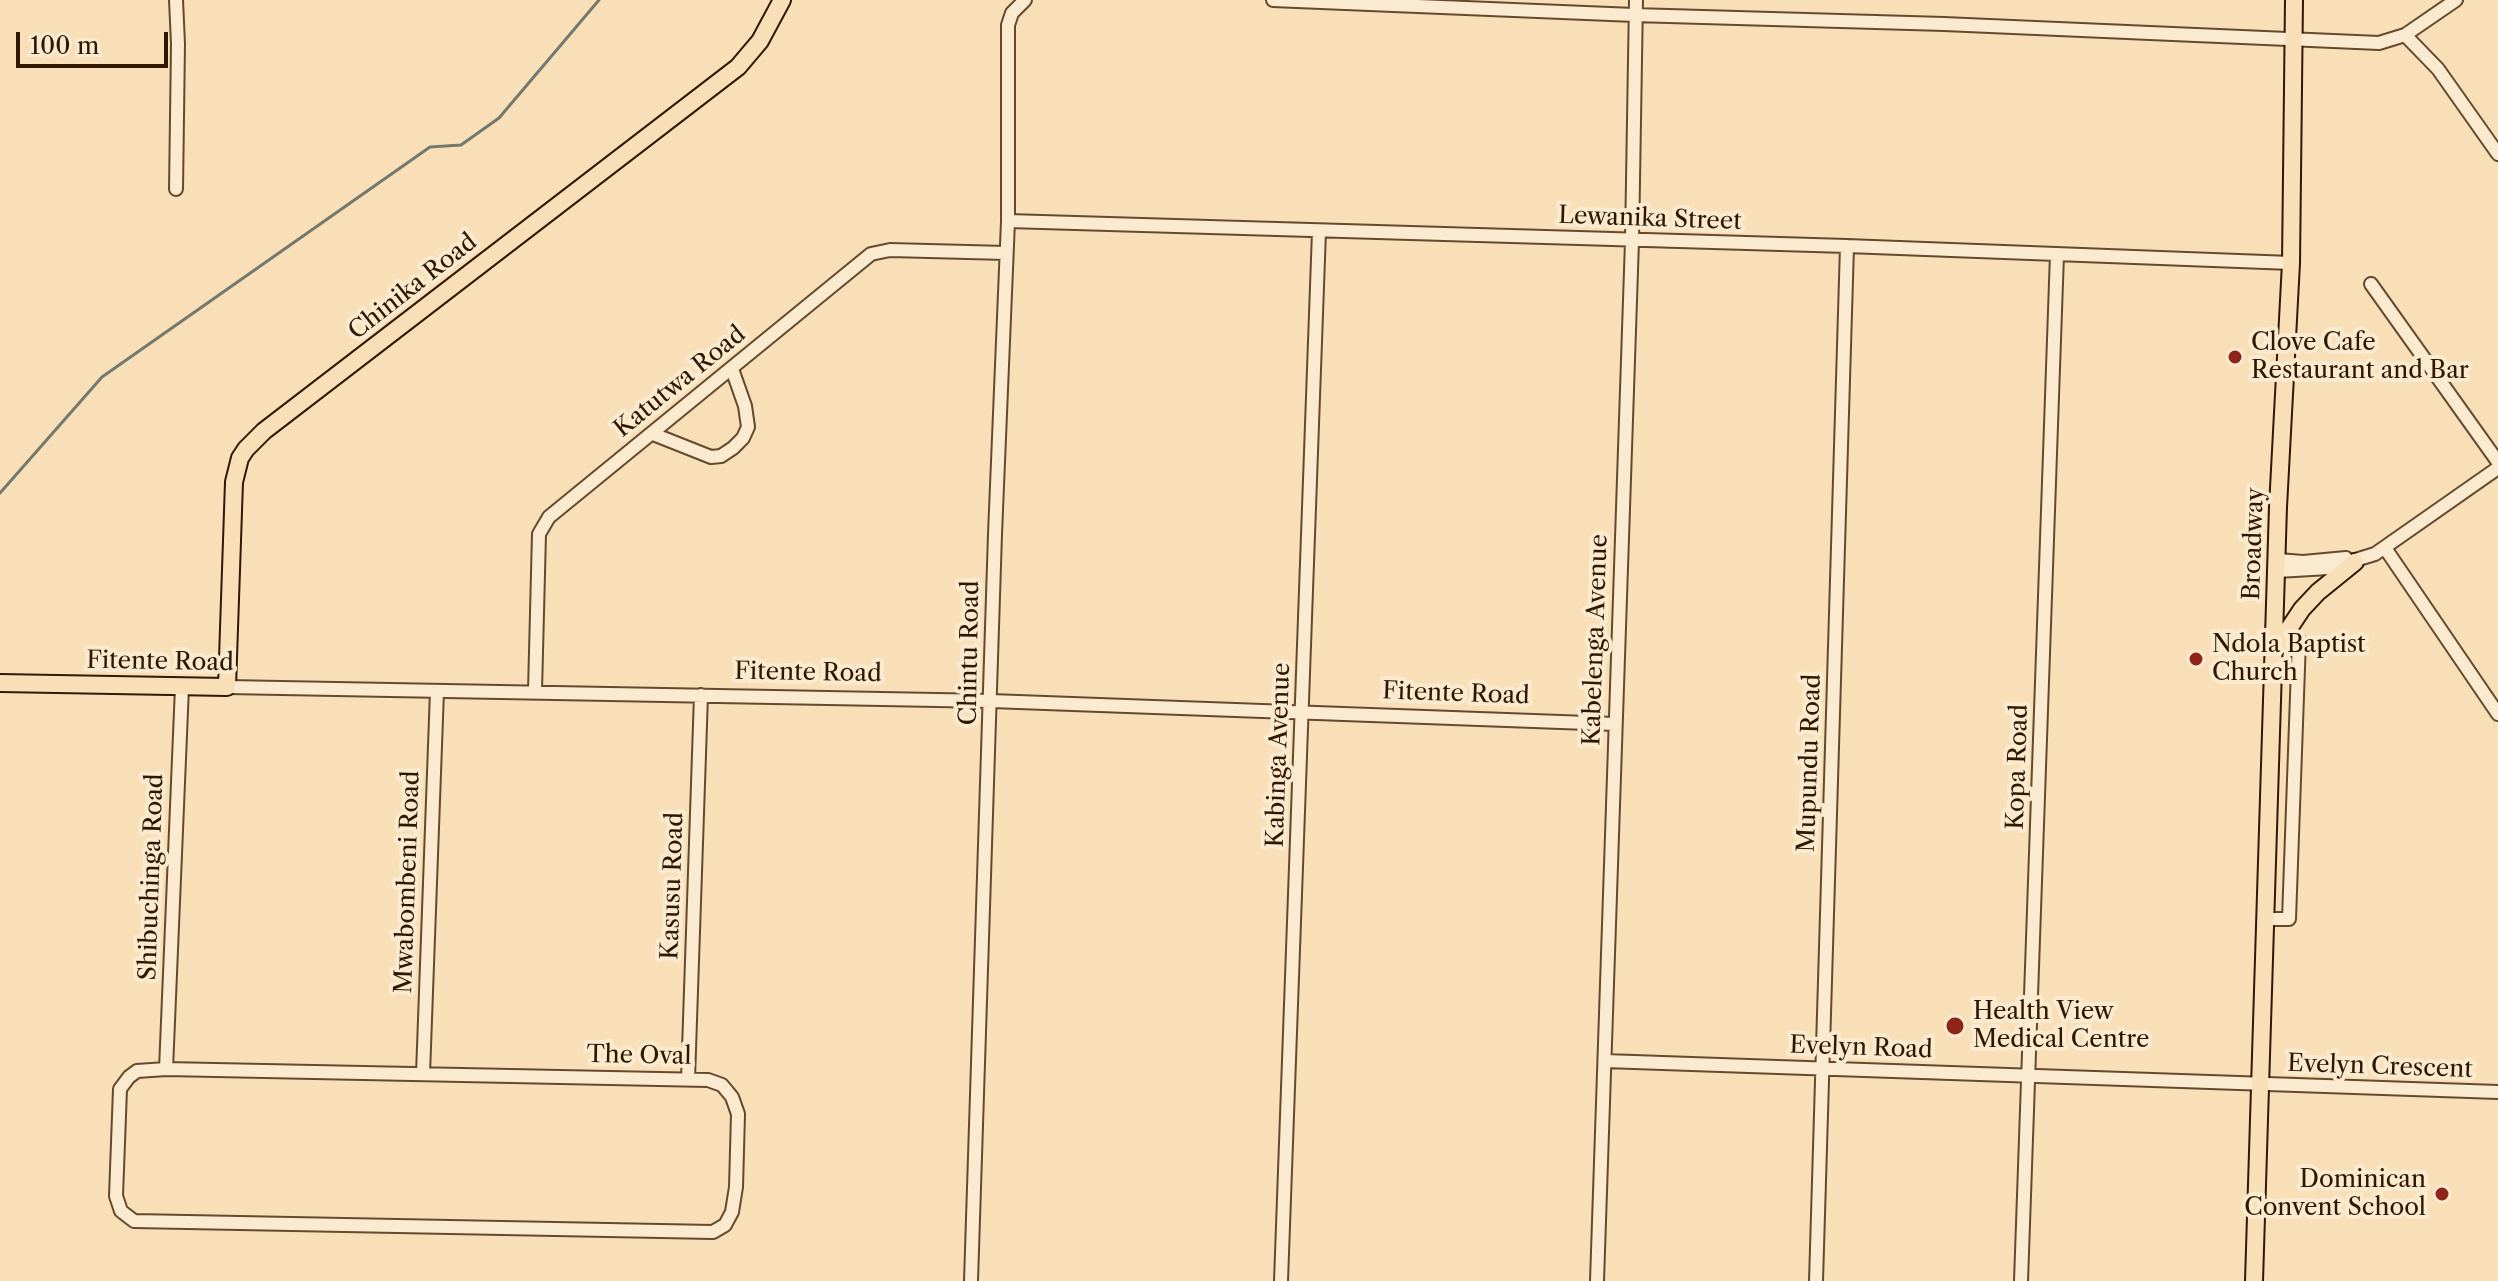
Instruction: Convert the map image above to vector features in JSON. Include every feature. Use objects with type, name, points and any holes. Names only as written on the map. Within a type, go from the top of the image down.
[{"type":"main road","name":"Chinika Road","points":[[227,687],[234,482],[240,458],[246,449],[264,431],[738,67],[760,41],[782,0]]},
{"type":"main road","name":"Broadway","points":[[2254,1281],[2277,565],[2291,263],[2294,0]]},
{"type":"main road","points":[[2276,649],[2302,609],[2318,592],[2360,559]]},
{"type":"main road","name":"Fitente Road","points":[[0,683],[227,687]]},
{"type":"street","points":[[176,0],[179,15],[176,189]]},
{"type":"street","name":"Chintu Road","points":[[971,1281],[1008,221],[1008,25],[1012,13],[1025,0]]},
{"type":"street","points":[[1273,0],[2379,43],[2405,35],[2456,0]]},
{"type":"street","name":"Kabelenga Avenue","points":[[1597,1281],[1632,241],[1636,0]]},
{"type":"street","points":[[2405,35],[2438,69],[2498,154]]},
{"type":"street","name":"Lewanika Street","points":[[1008,221],[1847,246],[2291,263]]},
{"type":"street","name":"Kabinga Avenue","points":[[1281,1281],[1319,231]]},
{"type":"street","name":"Mupundu Road","points":[[1816,1281],[1847,246]]},
{"type":"street","name":"Katutwa Road","points":[[535,691],[538,548],[543,524],[871,254],[890,250],[1006,253]]},
{"type":"street","name":"Kopa Road","points":[[2021,1281],[2057,254]]},
{"type":"street","points":[[2371,284],[2498,462]]},
{"type":"street","points":[[653,434],[711,457],[721,456],[733,448],[748,427],[745,406],[732,369]]},
{"type":"street","points":[[2277,565],[2360,559],[2385,548],[2498,468]]},
{"type":"street","points":[[2385,548],[2498,714]]},
{"type":"street","points":[[2266,919],[2289,919],[2299,640]]},
{"type":"street","name":"Shibuchinga Road","points":[[166,1069],[182,687]]},
{"type":"street","name":"Fitente Road","points":[[227,687],[991,701],[1615,724]]},
{"type":"street","name":"Mwabombeni Road","points":[[423,1074],[437,691]]},
{"type":"street","name":"Kasusu Road","points":[[688,1079],[701,695]]},
{"type":"street","points":[[2270,825],[2292,826]]},
{"type":"street","name":"Evelyn Road","points":[[1605,1061],[2260,1084]]},
{"type":"street","name":"The Oval","points":[[137,1071],[423,1074],[688,1079],[708,1080],[722,1085],[732,1097],[738,1114],[736,1187],[732,1212],[725,1225],[713,1232],[134,1221],[121,1211],[116,1196],[120,1089],[137,1071]]},
{"type":"street","name":"Evelyn Crescent","points":[[2260,1084],[2498,1092]]},
{"type":"waterway","points":[[0,493],[102,377],[430,147],[461,145],[499,118],[599,0]]},
{"type":"place","name":"Clove Cafe Restaurant and Bar","points":[[2235,357]]},
{"type":"place","name":"Ndola Baptist Church","points":[[2196,659]]},
{"type":"place","name":"Health View Medical Centre","points":[[1955,1026]]},
{"type":"place","name":"Dominican Convent School","points":[[2442,1194]]}]
